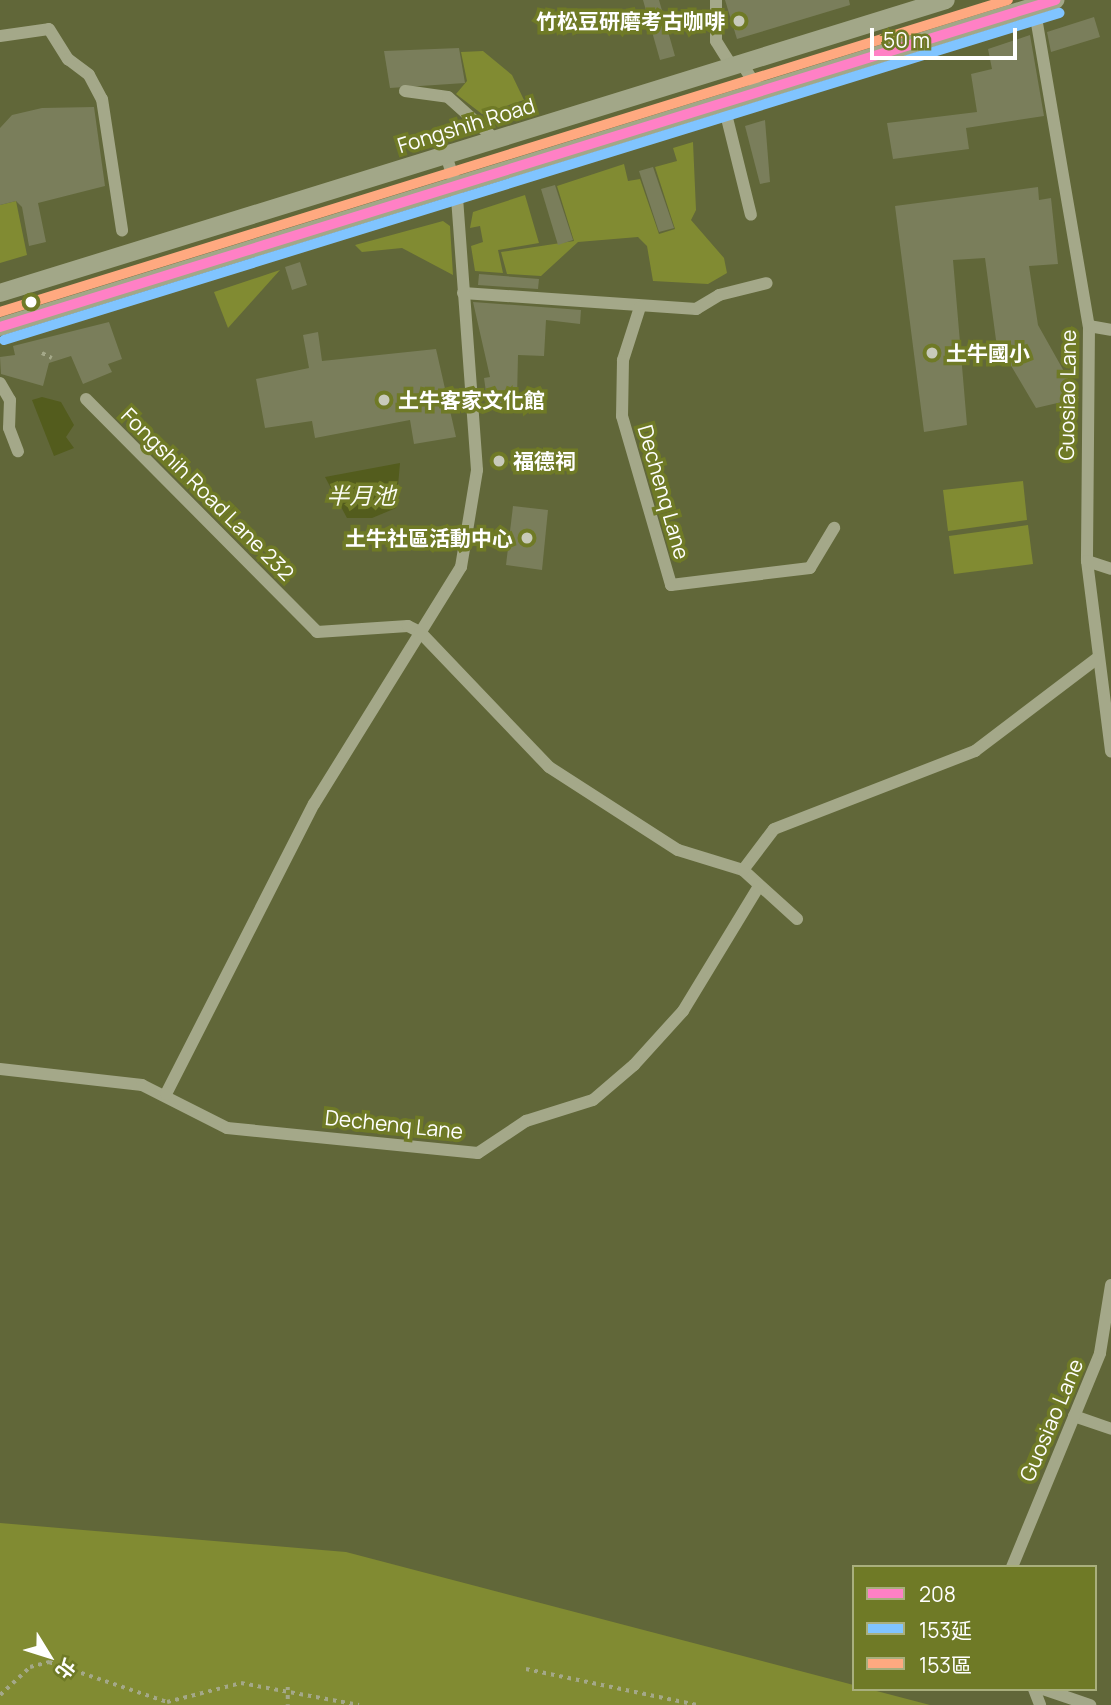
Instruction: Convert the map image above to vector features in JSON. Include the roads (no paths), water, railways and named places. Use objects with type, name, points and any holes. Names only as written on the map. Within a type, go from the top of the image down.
[{"type":"main road","name":"Fongshih Road","points":[[0,293],[496,140],[909,5],[946,0]]},
{"type":"main road","points":[[0,327],[1034,3],[1055,0]]},
{"type":"street","points":[[716,0],[716,41],[759,91]]},
{"type":"street","name":"Guosiao Lane","points":[[1034,3],[1053,143],[1089,326],[1087,561],[1096,659],[1111,751]]},
{"type":"street","points":[[0,36],[48,29],[68,59],[89,75],[102,99],[122,230]]},
{"type":"street","points":[[405,91],[449,97],[496,140]]},
{"type":"street","points":[[723,102],[751,215]]},
{"type":"street","points":[[166,1094],[314,804],[461,567],[477,470],[456,186],[446,155]]},
{"type":"street","points":[[463,293],[696,309],[719,295],[767,282]]},
{"type":"street","name":"Dechenq Lane","points":[[640,307],[623,360],[622,416],[671,585],[810,568],[834,528]]},
{"type":"street","points":[[1089,326],[1111,330]]},
{"type":"street","points":[[0,383],[10,400],[9,428],[18,451]]},
{"type":"street","name":"Fongshih Road Lane 232","points":[[86,399],[317,632],[408,626],[420,632]]},
{"type":"street","points":[[1087,561],[1111,569]]},
{"type":"street","points":[[420,632],[549,767],[678,850],[743,870],[797,919]]},
{"type":"street","points":[[743,870],[774,829],[975,751],[1096,659]]},
{"type":"street","name":"Dechenq Lane","points":[[0,1069],[142,1085],[166,1094],[194,1116],[227,1128],[478,1153],[526,1121],[593,1100],[634,1065],[683,1011],[759,886]]},
{"type":"street","name":"Guosiao Lane","points":[[1013,1565],[1100,1353],[1111,1284]]},
{"type":"street","points":[[1074,1416],[1111,1429]]},
{"type":"street","points":[[1049,1691],[1090,1705]]},
{"type":"water","points":[[42,397],[61,402],[74,425],[66,437],[74,448],[54,456],[32,400]]},
{"type":"water","name":"半月池","points":[[400,463],[396,508],[372,518],[347,518],[325,477]]},
{"type":"place","name":"竹松豆研磨考古咖啡","points":[[739,21]]},
{"type":"place","name":"土牛國小","points":[[932,353]]},
{"type":"place","name":"土牛客家文化館","points":[[384,400]]},
{"type":"place","name":"福德祠","points":[[499,461]]},
{"type":"place","name":"土牛社區活動中心","points":[[527,538]]}]
